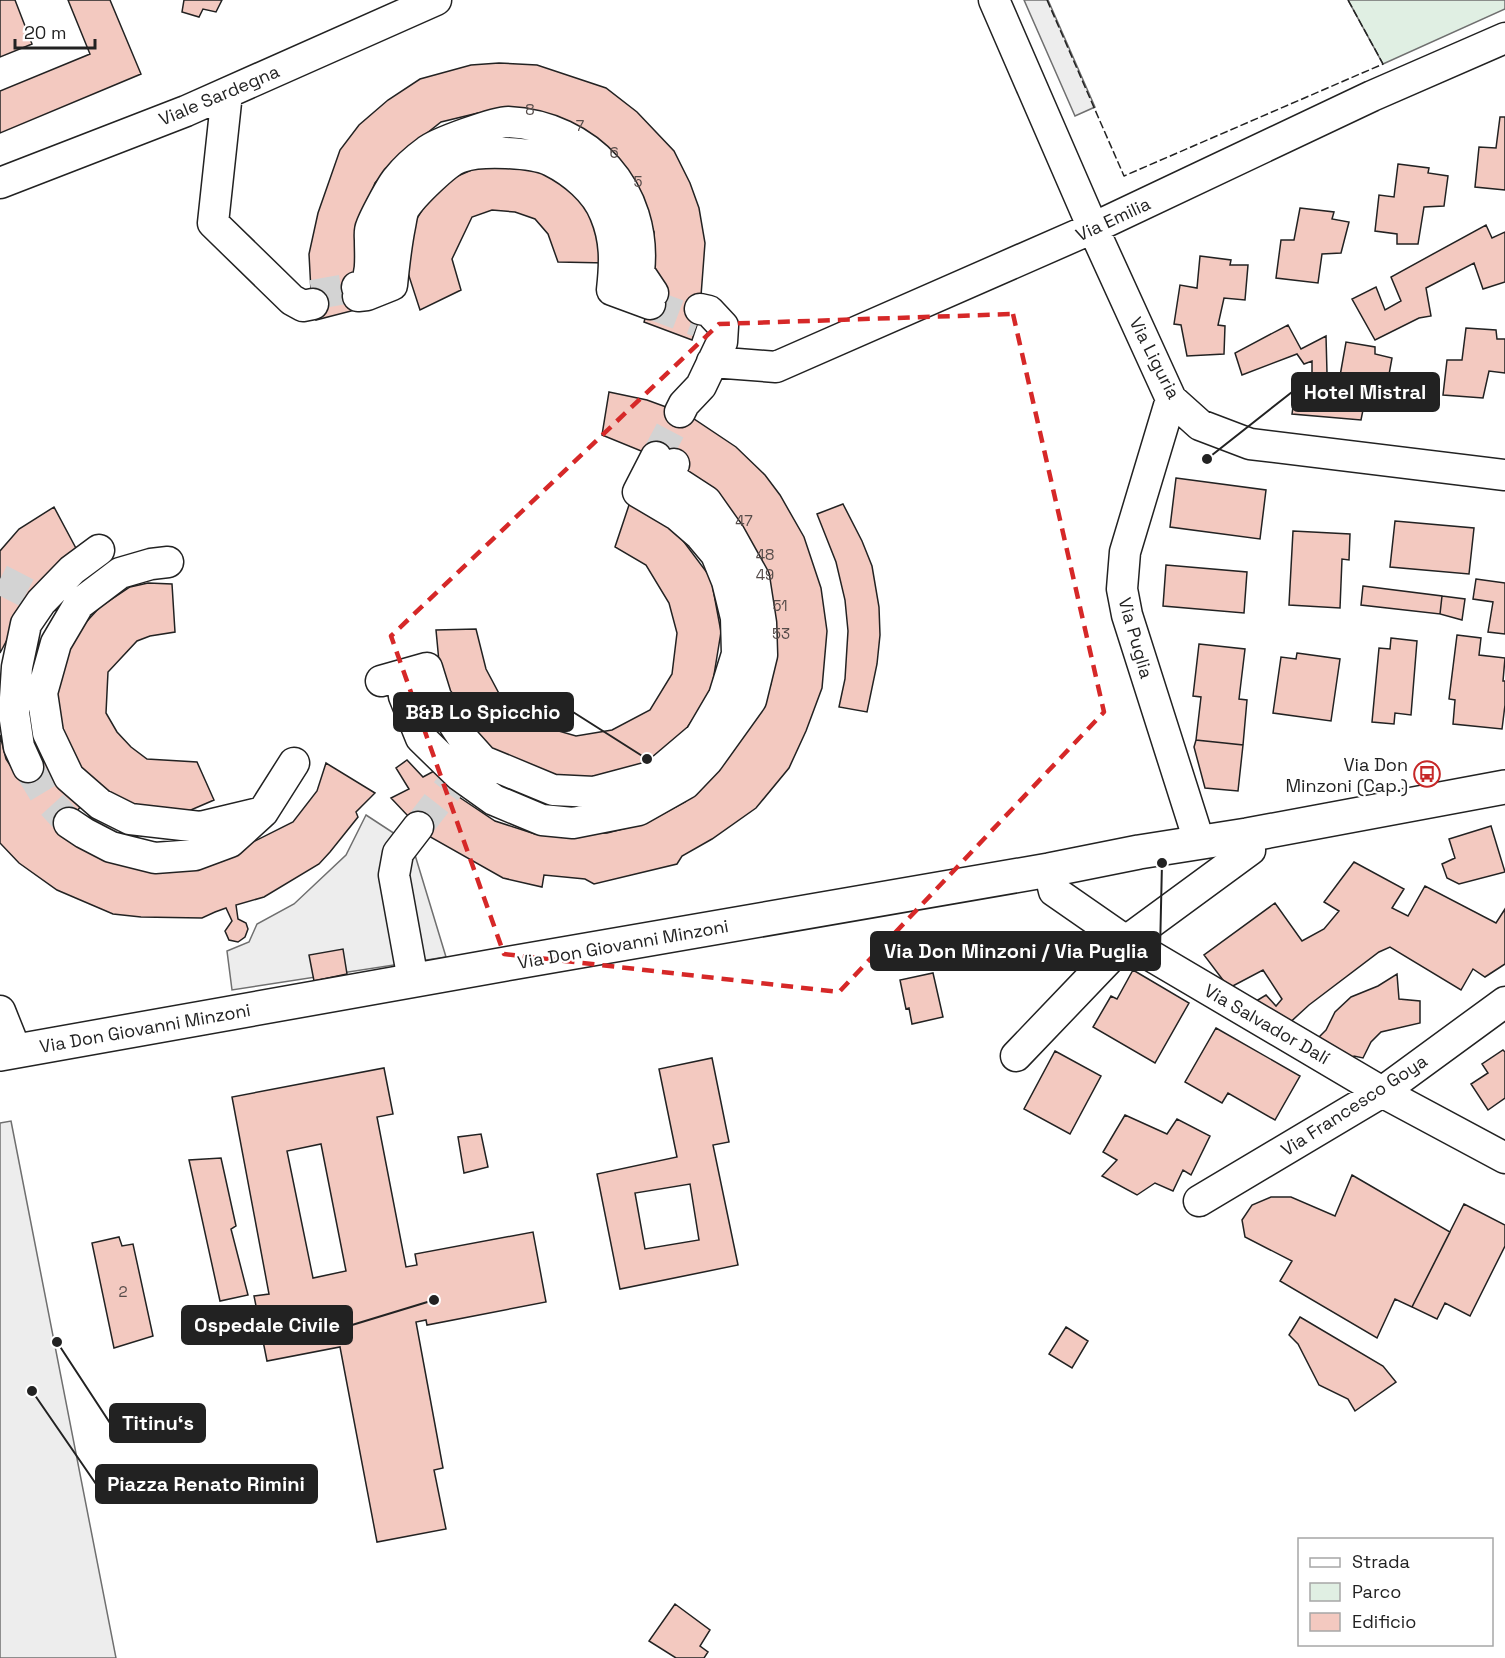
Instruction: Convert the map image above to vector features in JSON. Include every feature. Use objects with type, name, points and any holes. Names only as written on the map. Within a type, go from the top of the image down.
[{"type":"main road","name":"Via Don Giovanni Minzoni","points":[[8,1052],[1049,870],[1505,787]]},
{"type":"street","name":"Viale Sardegna","points":[[0,183],[186,111],[436,0]]},
{"type":"street","name":"Via Liguria","points":[[994,0],[1093,228],[1171,399],[1200,425],[1250,444],[1504,472]]},
{"type":"street","name":"Via Emilia","points":[[707,374],[776,367],[1093,228],[1372,96],[1505,38]]},
{"type":"street","points":[[227,93],[213,223],[306,299]]},
{"type":"street","points":[[357,292],[366,286],[369,278],[370,228],[395,181],[428,150],[461,135],[506,122],[547,129],[579,143],[605,165],[632,207],[638,229],[639,272],[652,299]]},
{"type":"street","points":[[689,417],[684,404],[707,374],[722,342],[707,319]]},
{"type":"street","name":"Via Puglia","points":[[1171,399],[1125,552],[1122,589],[1126,615],[1199,841]]},
{"type":"street","points":[[403,675],[404,696],[421,738],[494,800],[542,820],[573,823],[639,810],[685,784],[708,760],[751,700],[762,655],[754,578],[730,535],[706,501],[666,475],[665,461]]},
{"type":"street","points":[[28,767],[19,747],[14,713],[17,666],[26,624],[36,599],[99,550]]},
{"type":"street","points":[[168,562],[151,564],[120,573],[79,603],[56,643],[42,693],[48,733],[69,777],[100,804],[130,819],[200,827],[262,812]]},
{"type":"street","points":[[36,599],[69,621]]},
{"type":"street","points":[[69,823],[111,847],[155,858],[195,855],[230,842],[262,812],[294,763]]},
{"type":"street","points":[[413,980],[394,874],[398,853],[418,827]]},
{"type":"street","points":[[1016,1056],[1126,941],[1250,850],[1247,834]]},
{"type":"street","name":"Via Salvador Dalí","points":[[1049,870],[1054,891],[1126,941],[1382,1092],[1505,1158]]},
{"type":"street","name":"Via Francesco Goya","points":[[1199,1202],[1382,1092],[1505,1002]]},
{"type":"street","points":[[0,1011],[8,1052]]},
{"type":"highlighted area","points":[[1013,314],[1104,712],[839,992],[504,954],[391,636],[719,324]]},
{"type":"green space","points":[[1348,0],[1505,0],[1505,9],[1383,64]]},
{"type":"shaded area","points":[[1024,0],[1048,0],[1095,107],[1075,116]]},
{"type":"shaded area","points":[[366,815],[412,845],[446,957],[232,990],[227,951],[249,942],[257,924],[294,904],[346,855]]},
{"type":"shaded area","points":[[11,1121],[116,1658],[0,1658],[0,1123]]},
{"type":"building","points":[[0,0],[15,0],[32,44],[0,57]]},
{"type":"building","points":[[68,0],[110,0],[141,74],[0,133],[0,91],[90,54]]},
{"type":"building","points":[[184,0],[222,0],[216,12],[203,9],[199,17],[182,12]]},
{"type":"building","points":[[499,63],[537,65],[606,88],[637,112],[674,151],[699,208],[705,243],[700,309],[692,340],[644,322],[653,293],[654,232],[641,204],[510,113],[478,113],[441,122],[402,153],[375,183],[361,220],[355,268],[359,309],[316,320],[311,291],[309,254],[318,213],[340,150],[359,125],[388,100],[420,79],[471,65]]},
{"type":"building","points":[[1500,117],[1505,117],[1505,190],[1475,187],[1479,147],[1496,148]]},
{"type":"building","points":[[1398,164],[1429,168],[1428,173],[1448,176],[1444,206],[1424,207],[1418,244],[1397,244],[1397,234],[1375,231],[1379,195],[1394,197]]},
{"type":"building","points":[[481,166],[541,167],[584,200],[607,263],[558,262],[548,234],[535,219],[515,212],[492,210],[472,217],[452,259],[461,290],[420,310],[408,273],[412,226],[428,201],[446,181]]},
{"type":"building","points":[[1300,208],[1334,212],[1332,219],[1349,222],[1341,253],[1322,254],[1318,283],[1276,278],[1281,240],[1294,240]]},
{"type":"building","points":[[1486,225],[1492,238],[1505,232],[1505,282],[1483,289],[1474,263],[1426,288],[1431,316],[1419,318],[1375,340],[1352,299],[1376,287],[1385,310],[1401,301],[1391,277]]},
{"type":"building","points":[[1200,256],[1231,260],[1230,265],[1248,265],[1245,300],[1224,298],[1218,325],[1225,326],[1224,354],[1187,356],[1181,325],[1174,324],[1180,285],[1197,288]]},
{"type":"building","points":[[1288,325],[1301,349],[1326,336],[1327,373],[1340,376],[1346,342],[1375,347],[1375,354],[1392,358],[1386,391],[1367,390],[1361,420],[1292,414],[1298,373],[1312,373],[1312,361],[1304,364],[1297,354],[1242,375],[1235,353]]},
{"type":"building","points":[[1466,328],[1496,330],[1497,339],[1505,339],[1505,373],[1489,371],[1483,398],[1443,395],[1447,360],[1462,360]]},
{"type":"building","points":[[609,392],[647,400],[688,415],[736,447],[765,475],[780,495],[804,537],[821,588],[827,631],[822,688],[789,768],[756,808],[712,839],[682,856],[677,864],[594,884],[585,879],[544,875],[542,887],[503,878],[425,834],[391,798],[409,789],[396,768],[407,760],[423,777],[436,770],[459,797],[495,821],[535,834],[607,833],[646,823],[685,802],[728,758],[771,684],[774,656],[683,468],[602,435]]},
{"type":"building","points":[[1176,478],[1266,490],[1260,539],[1170,527]]},
{"type":"building","points":[[631,499],[678,534],[711,578],[721,632],[711,693],[680,738],[629,773],[575,779],[518,768],[471,733],[441,683],[436,630],[476,629],[486,669],[502,699],[531,723],[576,736],[612,730],[650,710],[672,674],[677,633],[669,603],[646,565],[615,547]]},
{"type":"building","points":[[843,504],[872,566],[879,607],[880,635],[877,664],[867,712],[839,707],[845,679],[848,631],[845,600],[836,562],[817,514]]},
{"type":"building","points":[[54,507],[78,552],[34,589],[0,653],[0,551],[19,529]]},
{"type":"building","points":[[1395,521],[1474,528],[1469,574],[1390,567]]},
{"type":"building","points":[[1293,531],[1350,534],[1349,560],[1342,559],[1340,608],[1289,605]]},
{"type":"building","points":[[1166,565],[1247,572],[1244,613],[1163,606]]},
{"type":"building","points":[[1476,579],[1505,583],[1505,634],[1488,632],[1493,602],[1473,599]]},
{"type":"building","points":[[148,583],[172,584],[175,632],[150,636],[137,641],[108,672],[106,713],[117,732],[147,759],[197,762],[214,800],[177,816],[89,794],[69,823],[217,860],[293,822],[317,791],[326,763],[375,793],[356,812],[358,817],[319,864],[264,897],[236,905],[238,919],[246,923],[248,929],[245,937],[238,942],[229,940],[225,931],[232,921],[226,908],[202,918],[113,914],[57,890],[19,863],[0,843],[0,735],[6,759],[16,774],[64,746],[56,682],[77,632],[100,607],[130,587]]},
{"type":"building","points":[[1363,586],[1442,596],[1440,614],[1361,605]]},
{"type":"building","points":[[1442,596],[1465,599],[1462,620],[1440,614]]},
{"type":"building","points":[[1457,635],[1481,638],[1479,655],[1505,658],[1503,681],[1505,681],[1505,705],[1502,729],[1453,724],[1455,700],[1449,699]]},
{"type":"building","points":[[1391,638],[1417,641],[1411,715],[1395,713],[1394,724],[1372,722],[1379,648],[1390,649]]},
{"type":"building","points":[[1199,644],[1245,649],[1239,699],[1247,700],[1243,745],[1196,740],[1201,697],[1193,696]]},
{"type":"building","points":[[1297,653],[1340,659],[1331,721],[1273,713],[1281,657],[1296,659]]},
{"type":"building","points":[[1196,740],[1243,745],[1238,791],[1205,788],[1194,747]]},
{"type":"building","points":[[1491,826],[1505,872],[1459,884],[1447,878],[1442,864],[1455,858],[1449,839]]},
{"type":"building","points":[[1354,862],[1404,889],[1392,908],[1408,916],[1425,886],[1496,923],[1505,909],[1505,964],[1485,977],[1473,969],[1461,990],[1390,947],[1379,952],[1309,1005],[1285,1027],[1248,1006],[1266,995],[1276,1006],[1282,999],[1263,970],[1229,988],[1204,955],[1275,903],[1302,941],[1324,929],[1339,911],[1324,902]]},
{"type":"building","points":[[343,949],[347,974],[314,981],[309,955]]},
{"type":"building","points":[[1133,970],[1189,1003],[1155,1063],[1093,1027],[1111,996],[1117,999]]},
{"type":"building","points":[[933,973],[943,1017],[912,1024],[909,1008],[906,1009],[900,980]]},
{"type":"building","points":[[1397,974],[1399,999],[1420,1001],[1420,1023],[1381,1032],[1371,1042],[1363,1058],[1354,1056],[1350,1063],[1314,1042],[1326,1030],[1335,1012],[1351,997],[1378,986]]},
{"type":"building","points":[[1216,1028],[1300,1076],[1275,1120],[1228,1093],[1222,1103],[1185,1082]]},
{"type":"building","points":[[1503,1050],[1505,1052],[1505,1098],[1488,1110],[1471,1084],[1488,1073],[1482,1064]]},
{"type":"building","points":[[1055,1051],[1101,1076],[1070,1134],[1024,1109]]},
{"type":"building","points":[[712,1058],[729,1142],[713,1145],[738,1265],[620,1289],[597,1174],[677,1157],[659,1069]],"holes":[[[690,1184],[699,1240],[645,1249],[635,1193]]]},
{"type":"building","points":[[384,1068],[393,1114],[377,1117],[406,1267],[417,1265],[415,1254],[533,1232],[546,1302],[427,1325],[426,1320],[416,1322],[443,1468],[434,1470],[446,1529],[377,1542],[340,1347],[267,1361],[254,1296],[269,1294],[232,1097]],"holes":[[[321,1144],[346,1271],[313,1278],[287,1151]]]},
{"type":"building","points":[[1125,1115],[1167,1134],[1177,1119],[1210,1136],[1191,1175],[1183,1170],[1173,1191],[1155,1183],[1137,1195],[1102,1176],[1117,1160],[1103,1152]]},
{"type":"building","points":[[481,1134],[488,1167],[464,1173],[458,1137]]},
{"type":"building","points":[[221,1158],[236,1226],[231,1229],[248,1295],[220,1301],[189,1160]]},
{"type":"building","points":[[1352,1175],[1450,1232],[1412,1307],[1395,1299],[1377,1338],[1280,1281],[1292,1261],[1245,1237],[1242,1220],[1252,1205],[1271,1197],[1291,1197],[1335,1216]]},
{"type":"building","points":[[1464,1204],[1505,1225],[1505,1246],[1470,1316],[1445,1303],[1437,1319],[1412,1307]]},
{"type":"building","points":[[119,1237],[122,1246],[133,1244],[153,1336],[114,1348],[92,1243]]},
{"type":"building","points":[[1300,1317],[1383,1366],[1396,1382],[1355,1411],[1348,1399],[1319,1385],[1298,1344],[1289,1335]]},
{"type":"building","points":[[1066,1327],[1088,1341],[1072,1368],[1049,1354]]},
{"type":"building","points":[[675,1604],[710,1630],[700,1646],[708,1652],[704,1658],[676,1658],[649,1641]]},
{"type":"tunnel","points":[[312,295],[357,287]]},
{"type":"tunnel","points":[[650,304],[698,322]]},
{"type":"tunnel","points":[[656,457],[680,412]]},
{"type":"tunnel","points":[[0,579],[31,595]]},
{"type":"tunnel","points":[[28,767],[48,800],[69,823]]},
{"type":"tunnel","points":[[418,827],[450,786]]},
{"type":"fence","points":[[1047,0],[1124,176],[1383,64],[1348,0]]},
{"type":"place","name":"Hotel Mistral","points":[[1207,459]]},
{"type":"place","name":"B&B Lo Spicchio","points":[[647,759]]},
{"type":"place","name":"Via Don Minzoni (Cap.)","points":[[1427,774]]},
{"type":"place","name":"Via Don Minzoni / Via Puglia","points":[[1162,863]]},
{"type":"place","name":"Ospedale Civile","points":[[434,1300]]},
{"type":"place","name":"Titinu‘s","points":[[57,1342]]},
{"type":"place","name":"Piazza Renato Rimini","points":[[32,1391]]}]
